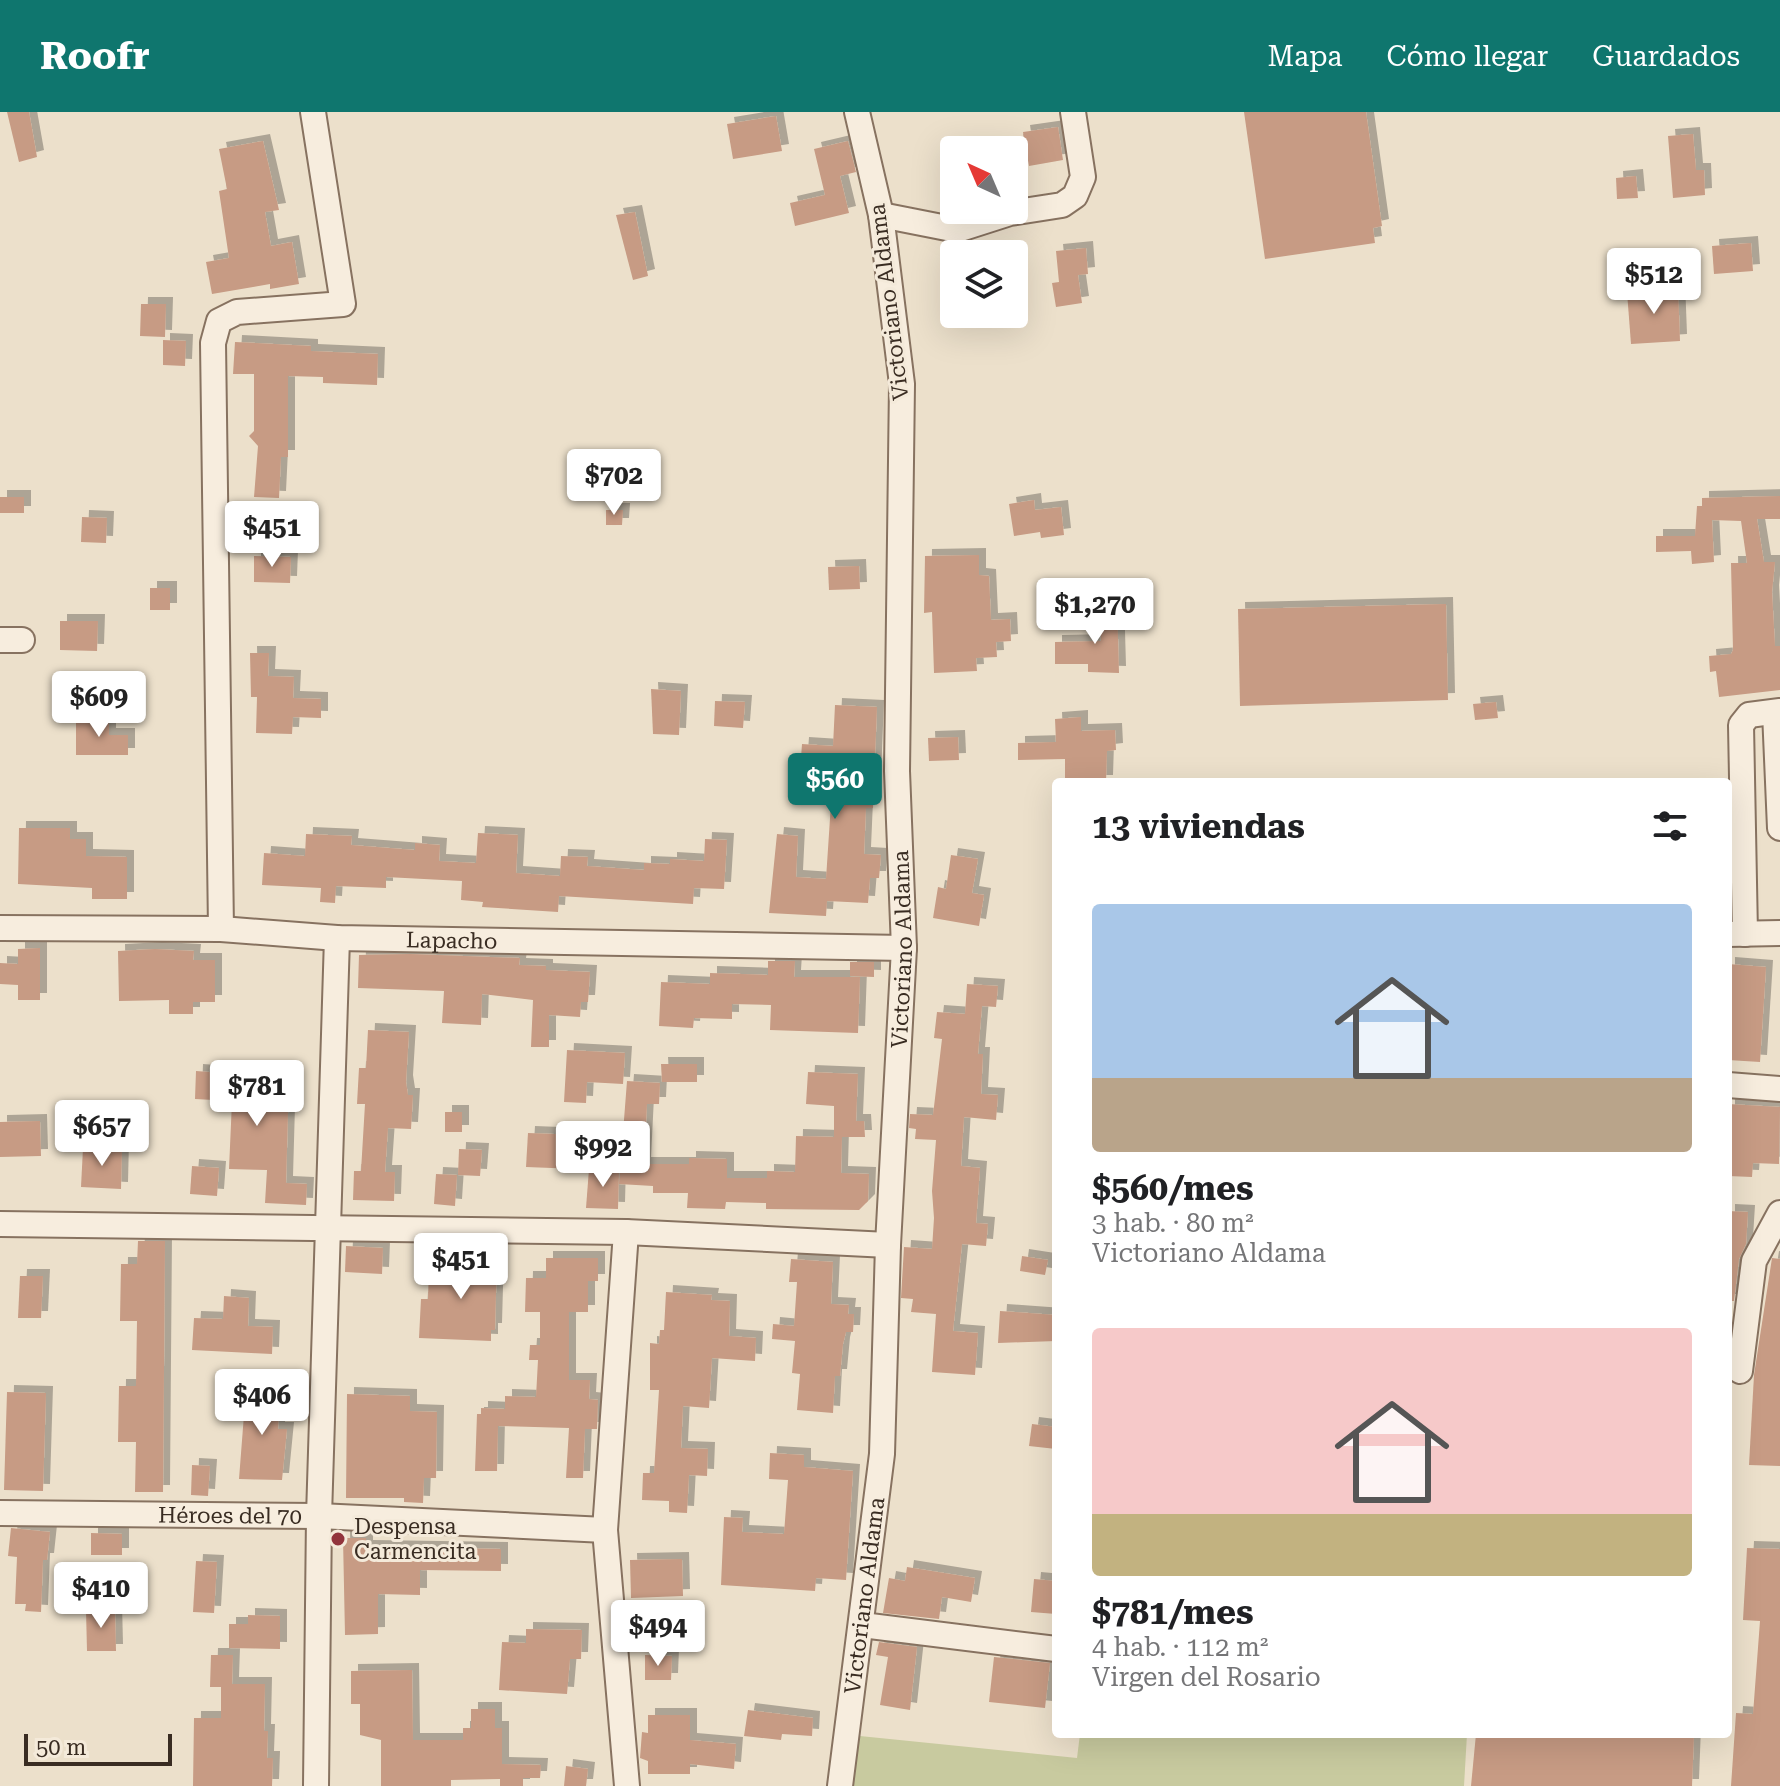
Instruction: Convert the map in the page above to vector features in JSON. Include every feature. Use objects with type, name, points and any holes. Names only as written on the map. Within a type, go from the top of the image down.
[{"type":"street","points":[[221,929],[213,343],[219,321],[237,312],[343,304],[313,112]]},
{"type":"street","name":"Victoriano Aldama","points":[[840,1786],[882,1454],[888,1245],[904,948],[897,771],[902,384],[881,215],[857,112]]},
{"type":"street","points":[[881,215],[957,230],[1010,213],[1062,205],[1075,196],[1083,177],[1073,112]]},
{"type":"street","points":[[1780,828],[1777,711],[1749,715],[1741,725],[1737,934],[1780,933]]},
{"type":"street","name":"Lapacho","points":[[0,928],[221,929],[337,938],[904,948]]},
{"type":"street","points":[[316,1786],[319,1516],[337,938]]},
{"type":"street","points":[[1732,1085],[1780,1089]]},
{"type":"street","points":[[1740,1371],[1754,1261],[1780,1213]]},
{"type":"street","points":[[0,1224],[327,1231],[626,1232],[888,1245]]},
{"type":"street","points":[[626,1232],[605,1530],[627,1786]]},
{"type":"street","name":"Héroes del 70","points":[[0,1513],[319,1516],[605,1530]]},
{"type":"street","points":[[862,1625],[1052,1649]]},
{"type":"green space","points":[[850,1735],[1077,1758],[1080,1738],[1467,1738],[1464,1786],[844,1786]]},
{"type":"building","points":[[7,112],[29,112],[37,157],[19,162]]},
{"type":"building","points":[[1244,112],[1366,112],[1382,226],[1373,228],[1375,243],[1265,259]]},
{"type":"building","points":[[776,116],[782,151],[733,159],[727,124]]},
{"type":"building","points":[[1058,127],[1063,160],[1029,166],[1028,136],[1024,136],[1023,132]]},
{"type":"building","points":[[1693,134],[1696,170],[1704,170],[1705,195],[1673,198],[1668,136]]},
{"type":"building","points":[[263,141],[279,210],[265,212],[271,246],[292,242],[299,284],[270,289],[270,284],[212,294],[206,262],[229,258],[219,191],[227,189],[219,149]]},
{"type":"building","points":[[848,141],[856,172],[840,176],[849,213],[795,226],[790,203],[825,195],[814,149]]},
{"type":"building","points":[[1636,176],[1638,198],[1617,199],[1616,178]]},
{"type":"building","points":[[635,212],[648,276],[633,280],[616,215]]},
{"type":"building","points":[[1751,243],[1753,271],[1714,274],[1712,246]]},
{"type":"building","points":[[1086,248],[1088,274],[1078,275],[1082,303],[1056,307],[1052,283],[1059,282],[1056,251]]},
{"type":"building","points":[[1678,288],[1680,341],[1631,344],[1627,292]]},
{"type":"building","points":[[141,304],[166,304],[165,337],[140,336]]},
{"type":"building","points":[[163,340],[186,341],[185,366],[163,365]]},
{"type":"building","points":[[235,342],[311,346],[311,351],[378,354],[377,385],[323,383],[323,377],[288,376],[288,457],[281,457],[279,498],[254,497],[258,446],[249,436],[254,431],[254,374],[233,374]]},
{"type":"building","points":[[1780,496],[1780,519],[1757,519],[1764,562],[1775,562],[1772,592],[1775,646],[1780,646],[1780,690],[1719,697],[1716,671],[1710,672],[1709,656],[1731,654],[1733,650],[1731,563],[1747,563],[1741,521],[1712,520],[1714,562],[1692,564],[1691,551],[1656,552],[1656,536],[1695,536],[1697,506],[1702,506],[1702,498]]},
{"type":"building","points":[[0,497],[24,497],[24,513],[0,513]]},
{"type":"building","points":[[1034,500],[1035,510],[1061,507],[1064,535],[1041,538],[1040,532],[1014,536],[1009,504]]},
{"type":"building","points":[[606,510],[623,510],[622,525],[606,525]]},
{"type":"building","points":[[82,517],[107,518],[106,543],[81,542]]},
{"type":"building","points":[[979,555],[979,575],[989,576],[991,620],[1010,619],[1011,641],[996,642],[997,657],[976,658],[977,671],[934,673],[932,612],[924,613],[925,556]]},
{"type":"building","points":[[254,556],[291,557],[290,583],[254,582]]},
{"type":"building","points":[[859,566],[860,589],[829,590],[828,567]]},
{"type":"building","points":[[150,588],[170,588],[170,610],[150,610]]},
{"type":"building","points":[[1117,603],[1119,673],[1088,672],[1088,664],[1055,664],[1055,642],[1101,641],[1100,604]]},
{"type":"building","points":[[1446,604],[1448,700],[1240,706],[1238,609]]},
{"type":"building","points":[[60,621],[98,621],[97,651],[60,650]]},
{"type":"building","points":[[250,653],[269,653],[268,676],[294,677],[293,698],[321,699],[321,718],[293,717],[292,734],[256,733],[257,697],[251,697]]},
{"type":"building","points":[[651,689],[681,691],[679,735],[653,734]]},
{"type":"building","points":[[715,701],[745,702],[743,728],[714,726]]},
{"type":"building","points":[[1496,702],[1498,718],[1475,720],[1473,704]]},
{"type":"building","points":[[835,705],[877,707],[873,808],[866,808],[864,854],[881,855],[879,878],[870,878],[868,903],[827,901],[826,916],[769,913],[777,834],[798,836],[796,877],[826,879],[833,773],[800,771],[802,744],[833,746]]},
{"type":"building","points":[[1081,717],[1081,731],[1115,730],[1116,750],[1107,751],[1106,778],[1065,778],[1065,759],[1018,760],[1018,743],[1056,742],[1055,719]]},
{"type":"building","points":[[109,719],[109,735],[128,735],[128,755],[76,755],[76,720]]},
{"type":"building","points":[[958,737],[959,760],[929,761],[928,738]]},
{"type":"building","points":[[19,828],[70,828],[70,839],[86,839],[86,856],[127,857],[127,899],[92,899],[92,888],[18,884]]},
{"type":"building","points":[[478,833],[518,835],[516,873],[560,876],[561,856],[588,857],[587,866],[644,870],[644,863],[670,864],[670,859],[704,861],[705,839],[727,840],[724,889],[694,888],[693,904],[559,896],[558,912],[482,907],[483,902],[461,900],[462,881],[386,877],[386,888],[336,886],[335,903],[320,902],[321,888],[262,885],[264,853],[305,856],[306,834],[352,836],[351,845],[415,850],[415,843],[440,845],[439,861],[476,863]]},
{"type":"building","points":[[951,855],[978,859],[972,893],[984,895],[979,926],[933,918],[938,887],[946,889]]},
{"type":"building","points":[[40,948],[40,1000],[18,1000],[18,985],[0,984],[0,963],[18,964],[18,949]]},
{"type":"building","points":[[118,951],[194,951],[193,960],[215,960],[215,1002],[193,1002],[193,1014],[169,1014],[169,1000],[119,1001]]},
{"type":"building","points":[[359,955],[520,958],[519,965],[590,972],[588,1002],[581,1002],[580,1017],[549,1015],[549,1047],[531,1047],[533,1000],[482,994],[481,1025],[442,1023],[444,991],[358,988]]},
{"type":"building","points":[[768,961],[795,961],[794,977],[860,977],[858,1033],[770,1030],[771,1005],[732,1004],[732,1019],[694,1018],[693,1028],[659,1026],[661,982],[710,984],[710,973],[768,975]]},
{"type":"building","points":[[850,962],[874,962],[874,977],[850,976]]},
{"type":"building","points":[[1732,964],[1766,967],[1760,1062],[1732,1060]]},
{"type":"building","points":[[967,984],[998,986],[996,1007],[982,1006],[978,1054],[983,1054],[981,1094],[998,1095],[996,1120],[964,1117],[961,1166],[980,1168],[976,1223],[988,1224],[986,1246],[962,1244],[953,1331],[978,1333],[975,1375],[932,1372],[936,1314],[911,1312],[913,1299],[901,1298],[904,1247],[932,1249],[934,1218],[932,1191],[936,1140],[915,1139],[916,1129],[909,1128],[910,1114],[933,1115],[942,1039],[934,1038],[937,1012],[965,1014]]},
{"type":"building","points":[[368,1030],[409,1032],[406,1082],[408,1095],[413,1095],[411,1129],[388,1128],[385,1172],[395,1172],[394,1201],[353,1200],[354,1171],[361,1171],[365,1104],[357,1104],[359,1068],[366,1068]]},
{"type":"building","points":[[567,1050],[625,1053],[623,1084],[587,1082],[586,1103],[564,1102]]},
{"type":"building","points":[[661,1064],[697,1064],[697,1082],[662,1082]]},
{"type":"building","points":[[196,1071],[289,1078],[286,1183],[307,1184],[306,1205],[265,1203],[267,1170],[229,1169],[232,1101],[195,1099]]},
{"type":"building","points":[[808,1072],[858,1074],[856,1121],[864,1121],[865,1137],[842,1137],[841,1173],[869,1174],[868,1201],[859,1210],[766,1209],[766,1203],[726,1202],[725,1209],[687,1208],[688,1193],[653,1193],[653,1186],[619,1184],[627,1081],[660,1083],[659,1104],[647,1104],[644,1164],[689,1164],[689,1158],[727,1159],[727,1178],[767,1178],[767,1171],[795,1172],[796,1136],[834,1137],[834,1106],[806,1104]]},
{"type":"building","points":[[1732,1104],[1780,1107],[1779,1164],[1753,1163],[1752,1177],[1732,1176]]},
{"type":"building","points":[[445,1112],[462,1112],[462,1132],[445,1132]]},
{"type":"building","points":[[40,1121],[41,1156],[0,1157],[0,1122]]},
{"type":"building","points":[[528,1133],[579,1135],[578,1169],[526,1167]]},
{"type":"building","points":[[83,1148],[122,1148],[121,1189],[81,1187]]},
{"type":"building","points":[[459,1149],[482,1150],[480,1176],[458,1175]]},
{"type":"building","points":[[192,1166],[219,1168],[217,1196],[190,1194]]},
{"type":"building","points":[[589,1169],[619,1170],[618,1209],[586,1208]]},
{"type":"building","points":[[436,1174],[457,1175],[455,1206],[434,1204]]},
{"type":"building","points":[[1732,1211],[1748,1212],[1746,1244],[1739,1259],[1734,1301]]},
{"type":"building","points":[[138,1241],[165,1241],[163,1492],[135,1492],[136,1442],[118,1442],[119,1386],[136,1386],[137,1321],[120,1321],[121,1264],[137,1264]]},
{"type":"building","points":[[346,1246],[383,1248],[382,1274],[345,1272]]},
{"type":"building","points":[[1022,1256],[1048,1260],[1045,1275],[1020,1271]]},
{"type":"building","points":[[453,1257],[497,1258],[495,1330],[491,1330],[491,1341],[419,1338],[421,1299],[428,1299],[429,1266],[452,1267]]},
{"type":"building","points":[[546,1258],[598,1258],[598,1281],[588,1281],[588,1312],[569,1312],[569,1380],[590,1380],[589,1399],[598,1400],[597,1429],[585,1429],[583,1478],[566,1478],[569,1428],[498,1426],[497,1471],[475,1471],[477,1414],[481,1414],[481,1408],[505,1409],[505,1396],[536,1397],[538,1360],[529,1360],[530,1345],[540,1345],[540,1312],[525,1312],[526,1278],[546,1278]]},
{"type":"building","points":[[1772,1258],[1780,1259],[1780,1466],[1749,1465],[1754,1375]]},
{"type":"building","points":[[791,1259],[833,1262],[831,1304],[849,1305],[848,1314],[854,1314],[853,1332],[846,1332],[843,1344],[840,1376],[835,1376],[833,1413],[797,1410],[800,1374],[792,1373],[795,1341],[772,1339],[773,1324],[794,1326],[797,1282],[789,1282]]},
{"type":"building","points":[[20,1276],[43,1276],[41,1318],[18,1318]]},
{"type":"building","points":[[666,1292],[712,1295],[711,1300],[730,1301],[729,1336],[756,1338],[755,1361],[712,1358],[709,1408],[683,1406],[681,1448],[708,1449],[707,1476],[689,1475],[687,1513],[669,1512],[669,1501],[642,1500],[643,1473],[654,1473],[659,1390],[650,1390],[650,1343],[659,1344],[660,1330],[664,1330]]},
{"type":"building","points":[[224,1296],[249,1298],[248,1326],[273,1327],[272,1354],[192,1350],[194,1318],[223,1319]]},
{"type":"building","points":[[1000,1311],[1052,1315],[1052,1341],[998,1343]]},
{"type":"building","points":[[246,1389],[280,1391],[278,1429],[287,1429],[282,1480],[239,1479]]},
{"type":"building","points":[[7,1392],[46,1393],[43,1491],[4,1490]]},
{"type":"building","points":[[347,1394],[410,1396],[410,1411],[437,1412],[436,1478],[424,1478],[423,1503],[404,1502],[404,1498],[346,1498]]},
{"type":"building","points":[[1032,1424],[1052,1426],[1052,1449],[1029,1446]]},
{"type":"building","points":[[770,1453],[804,1455],[804,1467],[853,1471],[846,1580],[816,1578],[815,1591],[721,1585],[724,1517],[743,1518],[742,1532],[784,1534],[788,1480],[769,1479]]},
{"type":"building","points":[[192,1465],[210,1466],[208,1496],[191,1495]]},
{"type":"building","points":[[11,1528],[50,1532],[47,1560],[43,1560],[41,1612],[25,1611],[26,1604],[15,1604],[17,1557],[8,1556]]},
{"type":"building","points":[[91,1533],[122,1534],[122,1555],[91,1555]]},
{"type":"building","points":[[343,1538],[366,1538],[366,1547],[501,1549],[501,1571],[420,1570],[420,1595],[378,1594],[378,1634],[345,1635]]},
{"type":"building","points":[[1747,1548],[1780,1549],[1780,1786],[1731,1786],[1736,1713],[1753,1714],[1760,1621],[1743,1620]]},
{"type":"building","points":[[682,1559],[683,1596],[631,1598],[630,1560]]},
{"type":"building","points":[[196,1561],[217,1562],[214,1613],[193,1612]]},
{"type":"building","points":[[907,1567],[975,1578],[971,1602],[942,1597],[939,1619],[883,1613],[889,1578],[905,1581]]},
{"type":"building","points":[[1034,1579],[1052,1581],[1052,1614],[1031,1612]]},
{"type":"building","points":[[86,1610],[115,1610],[116,1651],[87,1651]]},
{"type":"building","points":[[248,1615],[280,1616],[280,1649],[229,1648],[229,1624],[248,1624]]},
{"type":"building","points":[[526,1629],[582,1630],[581,1659],[570,1659],[567,1694],[499,1690],[502,1642],[526,1643]]},
{"type":"building","points":[[879,1642],[917,1647],[910,1710],[880,1705],[888,1657],[876,1655]]},
{"type":"building","points":[[211,1655],[233,1655],[232,1684],[265,1684],[264,1731],[268,1731],[267,1758],[273,1758],[272,1786],[193,1786],[194,1718],[221,1718],[221,1687],[210,1687]]},
{"type":"building","points":[[645,1655],[672,1656],[671,1680],[645,1680]]},
{"type":"building","points":[[994,1657],[1050,1663],[1045,1708],[989,1702]]},
{"type":"building","points":[[412,1670],[413,1740],[463,1740],[463,1728],[471,1728],[471,1709],[495,1709],[495,1728],[502,1728],[502,1764],[541,1765],[540,1778],[523,1778],[523,1786],[500,1786],[500,1779],[451,1780],[451,1786],[381,1786],[381,1740],[360,1735],[360,1704],[351,1704],[351,1671]]},
{"type":"building","points":[[748,1710],[813,1718],[812,1736],[782,1734],[781,1740],[744,1736]]},
{"type":"building","points":[[648,1715],[690,1715],[690,1740],[736,1744],[734,1769],[690,1764],[690,1774],[648,1774],[648,1761],[640,1758],[642,1732],[648,1733]]},
{"type":"building","points":[[1476,1738],[1694,1738],[1692,1786],[1471,1786]]},
{"type":"building","points":[[566,1766],[588,1769],[586,1786],[564,1786]]},
{"type":"place","name":"Despensa Carmencita","points":[[338,1539]]}]
